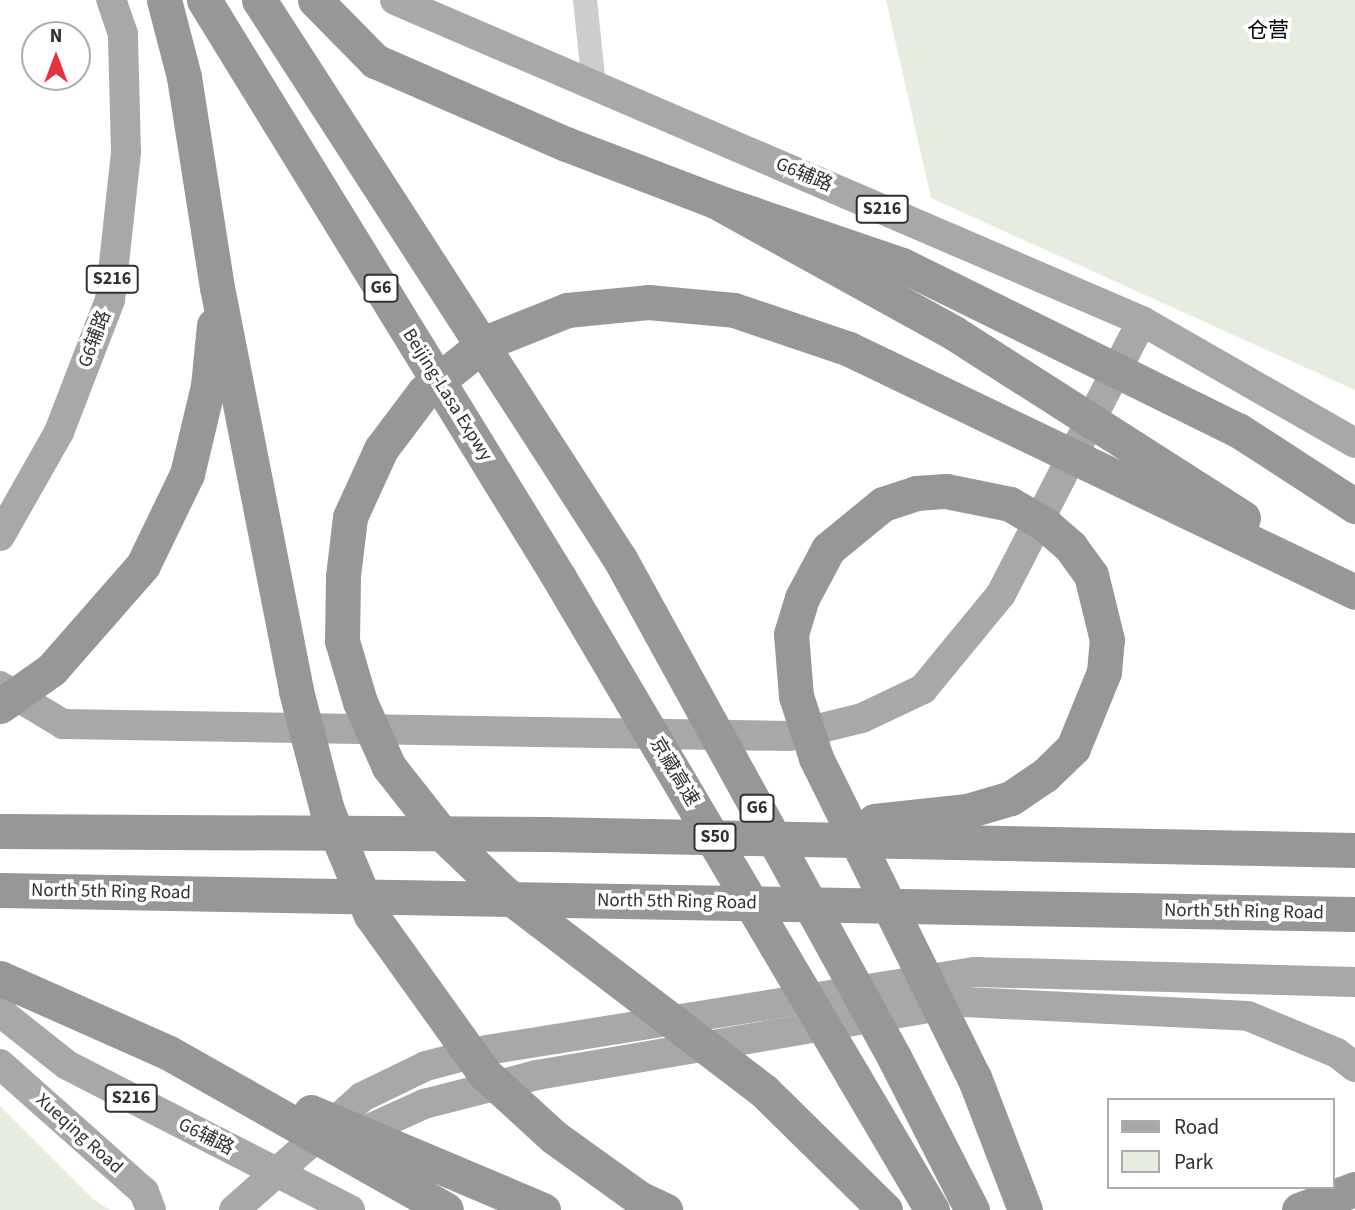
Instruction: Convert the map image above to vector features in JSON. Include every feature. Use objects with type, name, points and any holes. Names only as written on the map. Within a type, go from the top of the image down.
[{"type":"highway","points":[[164,0],[184,77],[217,287],[296,691],[327,810],[371,915],[485,1074],[554,1138],[639,1198],[665,1210]]},
{"type":"highway","name":"Beijing-Lasa Expwy","points":[[204,0],[558,576]]},
{"type":"highway","name":"G6","points":[[260,0],[620,559],[894,1058],[972,1210]]},
{"type":"highway","points":[[316,0],[375,61],[566,144],[715,201],[902,265],[1238,430],[1355,506]]},
{"type":"highway","points":[[715,201],[954,333],[1164,465],[1347,588]]},
{"type":"highway","points":[[0,706],[52,669],[143,565],[187,474],[208,386],[217,287]]},
{"type":"highway","points":[[885,1210],[764,1091],[503,892],[441,833],[389,767],[360,702],[342,641],[351,517],[382,449],[424,393],[485,343],[567,310],[648,302],[734,310],[849,349],[1347,588]]},
{"type":"highway","points":[[547,834],[891,820],[967,811],[1011,798],[1045,775],[1073,748],[1104,672],[1107,640],[1091,575],[1071,547],[1046,525],[1010,504],[946,491],[916,493],[883,504],[828,549],[802,598],[792,635],[796,696],[816,758],[974,1077],[1025,1210]]},
{"type":"highway","name":"京藏高速","points":[[558,576],[932,1210]]},
{"type":"highway","name":"S50","points":[[0,831],[547,834],[1355,850]]},
{"type":"highway","name":"North 5th Ring Road","points":[[0,890],[1355,914]]},
{"type":"highway","points":[[0,978],[169,1053],[542,1210]]},
{"type":"highway","points":[[169,1053],[446,1210]]},
{"type":"highway","points":[[1299,1210],[1355,1189]]},
{"type":"main road","name":"G6辅路","points":[[0,536],[59,432],[110,300],[126,152],[123,34],[111,0]]},
{"type":"main road","name":"G6辅路","points":[[395,0],[1142,321],[1355,443]]},
{"type":"main road","points":[[0,686],[62,724],[789,736],[862,719],[923,689],[1001,594],[1142,321]]},
{"type":"main road","points":[[234,1210],[362,1097],[426,1066],[487,1050],[974,972],[1355,982]]},
{"type":"main road","points":[[274,1172],[424,1104],[537,1074],[964,1002],[1248,1016],[1337,1053],[1355,1067]]},
{"type":"main road","name":"G6辅路","points":[[0,1006],[4,1015],[67,1065],[350,1210]]},
{"type":"main road","name":"Xueqing Road","points":[[0,1064],[148,1201],[173,1210]]},
{"type":"street","points":[[585,0],[594,85]]},
{"type":"green space","points":[[886,0],[1355,0],[1355,390],[931,198]]},
{"type":"green space","points":[[0,1106],[93,1199],[110,1210],[0,1210]]},
{"type":"district","name":"仓营","points":[[1268,30]]}]
